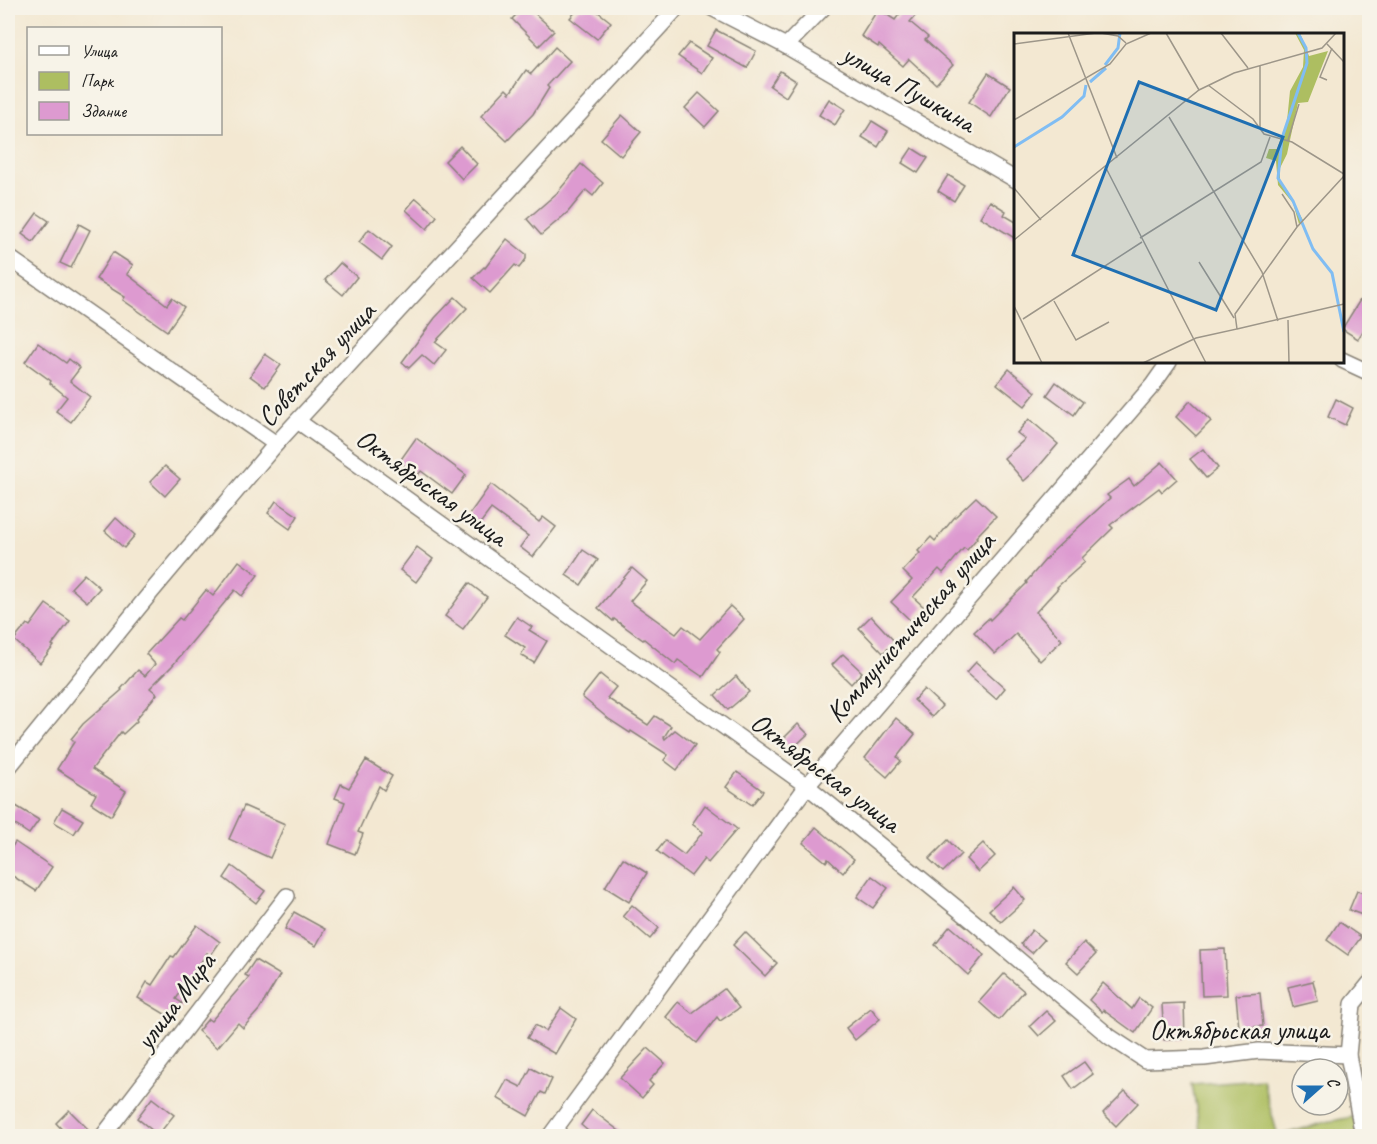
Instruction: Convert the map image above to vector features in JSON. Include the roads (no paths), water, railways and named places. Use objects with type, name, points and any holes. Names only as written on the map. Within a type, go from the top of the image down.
[{"type":"street","name":"Советская улица","points":[[8,768],[152,591],[276,444],[677,8]]},
{"type":"street","name":"улица Пушкина","points":[[712,8],[786,46],[1014,179]]},
{"type":"street","points":[[786,46],[823,8]]},
{"type":"street","points":[[8,257],[276,444]]},
{"type":"street","points":[[1344,361],[1370,374]]},
{"type":"street","name":"Коммунистическая улица","points":[[550,1137],[807,786],[1144,395],[1168,363]]},
{"type":"street","name":"Октябрьская улица","points":[[298,422],[807,786],[974,922],[1110,1037],[1145,1060],[1204,1058],[1259,1051],[1348,1055]]},
{"type":"street","name":"улица Мира","points":[[103,1137],[287,896]]},
{"type":"street","points":[[1363,1131],[1348,1055],[1353,1004],[1370,983]]}]
